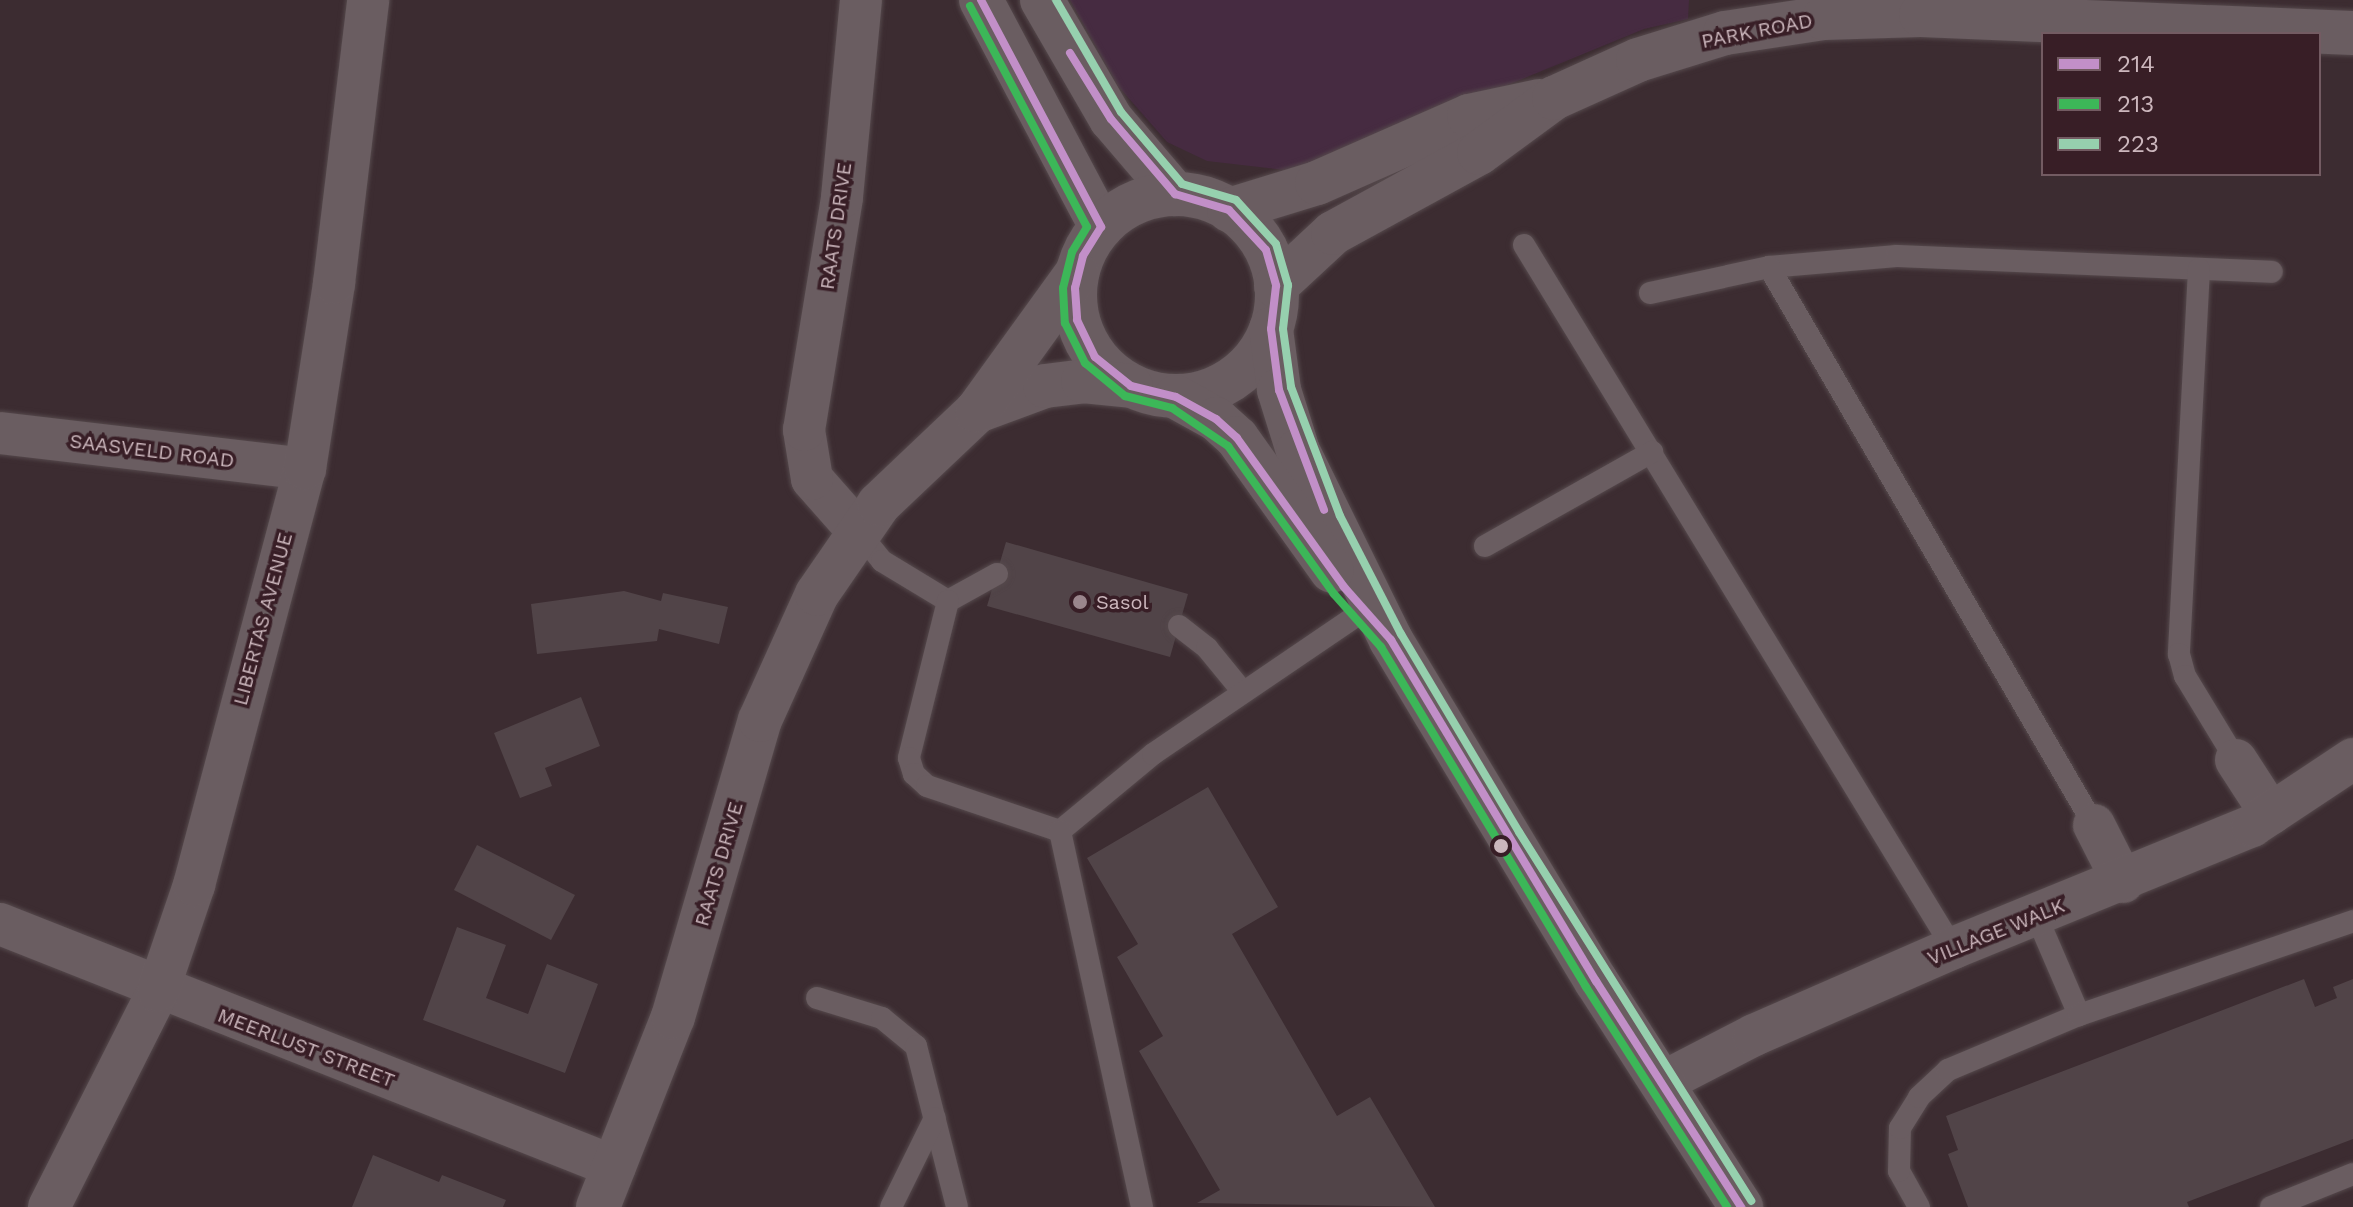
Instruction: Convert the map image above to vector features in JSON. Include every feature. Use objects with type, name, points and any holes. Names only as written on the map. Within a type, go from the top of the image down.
[{"type":"street","name":"LIBERTAS AVENUE","points":[[49,1207],[158,991],[194,885],[305,469],[334,283],[368,0]]},
{"type":"street","name":"RAATS DRIVE","points":[[857,530],[812,479],[804,430],[842,197],[861,0]]},
{"type":"street","points":[[981,0],[1101,227]]},
{"type":"street","points":[[1042,0],[1111,119],[1175,194]]},
{"type":"street","name":"PARK ROAD","points":[[1276,286],[1333,233],[1479,153],[1554,98],[1638,60],[1725,33],[1824,18],[1921,15],[2353,33]]},
{"type":"street","name":"PARK ROAD","points":[[1229,210],[1317,183],[1469,116],[1554,98]]},
{"type":"street","points":[[1377,619],[1237,438],[1216,419],[1176,397],[1131,386],[1095,357],[1085,340],[1076,304],[1077,273],[1101,227],[1128,206],[1175,194],[1229,210],[1266,250],[1276,286],[1271,329],[1279,390],[1298,451],[1377,619],[1596,981],[1741,1207]]},
{"type":"street","name":"RAATS DRIVE","points":[[598,1207],[673,1017],[760,720],[797,633],[857,530],[900,480],[977,411],[1077,273]]},
{"type":"street","points":[[1176,397],[1224,384],[1248,365],[1271,329]]},
{"type":"street","name":"RAATS DRIVE","points":[[977,411],[1045,386],[1083,381],[1131,386]]},
{"type":"street","name":"SAASVELD ROAD","points":[[0,433],[305,469]]},
{"type":"street","name":"VILLAGE WALK","points":[[1663,1082],[1754,1035],[1953,948],[2123,882],[2271,814],[2339,766],[2353,741]]},
{"type":"street","points":[[2236,760],[2271,814]]},
{"type":"street","points":[[2094,825],[2123,882]]},
{"type":"street","name":"MEERLUST STREET","points":[[0,924],[158,991],[615,1167]]},
{"type":"lane","points":[[1524,245],[1953,948]]},
{"type":"lane","points":[[1650,293],[1769,267],[1897,256],[2272,272]]},
{"type":"lane","points":[[1769,267],[2094,825]]},
{"type":"lane","points":[[2199,269],[2179,654],[2185,676],[2236,760]]},
{"type":"lane","points":[[1485,546],[1652,452]]},
{"type":"lane","points":[[857,530],[882,561],[948,601]]},
{"type":"lane","points":[[997,574],[948,601],[909,758],[914,774],[927,786],[1060,831]]},
{"type":"lane","points":[[1060,831],[1153,754],[1243,692],[1377,619]]},
{"type":"lane","points":[[1179,626],[1207,648],[1243,692]]},
{"type":"lane","points":[[1060,831],[1142,1207]]},
{"type":"lane","points":[[2036,915],[2079,1015]]},
{"type":"lane","points":[[1919,1207],[1899,1171],[1897,1153],[1900,1128],[1919,1097],[1948,1070],[2079,1015],[2353,921]]},
{"type":"lane","points":[[817,998],[882,1018],[907,1034],[922,1058],[957,1207]]},
{"type":"lane","points":[[891,1207],[935,1118]]},
{"type":"lane","points":[[2271,1207],[2353,1174]]},
{"type":"shaded area","points":[[1070,0],[1689,0],[1688,19],[1644,29],[1327,159],[1284,170],[1207,161],[1167,142],[1118,86]]},
{"type":"building","points":[[1006,542],[1188,594],[1170,657],[987,606]]},
{"type":"building","points":[[624,591],[661,601],[663,593],[728,607],[719,644],[659,629],[657,641],[537,654],[531,604]]},
{"type":"building","points":[[581,697],[600,746],[545,768],[552,786],[520,798],[494,733]]},
{"type":"building","points":[[1208,787],[1278,907],[1232,934],[1337,1116],[1370,1097],[1435,1207],[1197,1203],[1220,1190],[1139,1051],[1163,1036],[1117,957],[1138,944],[1087,858]]},
{"type":"building","points":[[477,845],[575,895],[551,940],[454,890]]},
{"type":"building","points":[[457,927],[506,945],[486,998],[528,1014],[547,964],[598,984],[565,1073],[423,1020]]},
{"type":"building","points":[[2304,979],[2315,1007],[2337,998],[2333,987],[2353,979],[2353,1139],[2187,1202],[2189,1207],[1968,1207],[1948,1154],[1958,1150],[1946,1116]]},
{"type":"building","points":[[373,1155],[439,1182],[442,1175],[506,1200],[503,1207],[352,1207]]},
{"type":"transit line","name":"214","points":[[981,0],[1101,227],[1083,256],[1075,288],[1077,320],[1095,357],[1131,386],[1176,397],[1216,419],[1237,438],[1344,587],[1391,640],[1596,981],[1741,1207]]},
{"type":"transit line","name":"223","points":[[1056,0],[1121,112],[1182,184],[1236,200],[1276,244],[1288,285],[1283,329],[1291,387],[1340,516],[1401,634],[1519,832],[1751,1201]]},
{"type":"transit line","name":"213","points":[[970,6],[1087,227],[1072,252],[1063,288],[1065,323],[1085,363],[1125,396],[1172,408],[1228,446],[1334,594],[1381,647],[1586,987],[1727,1207]]},
{"type":"transit line","name":"214","points":[[1070,53],[1111,119],[1175,194],[1229,210],[1266,250],[1276,286],[1271,329],[1279,390],[1324,510]]},
{"type":"place","name":"Sasol","points":[[1080,602]]}]
